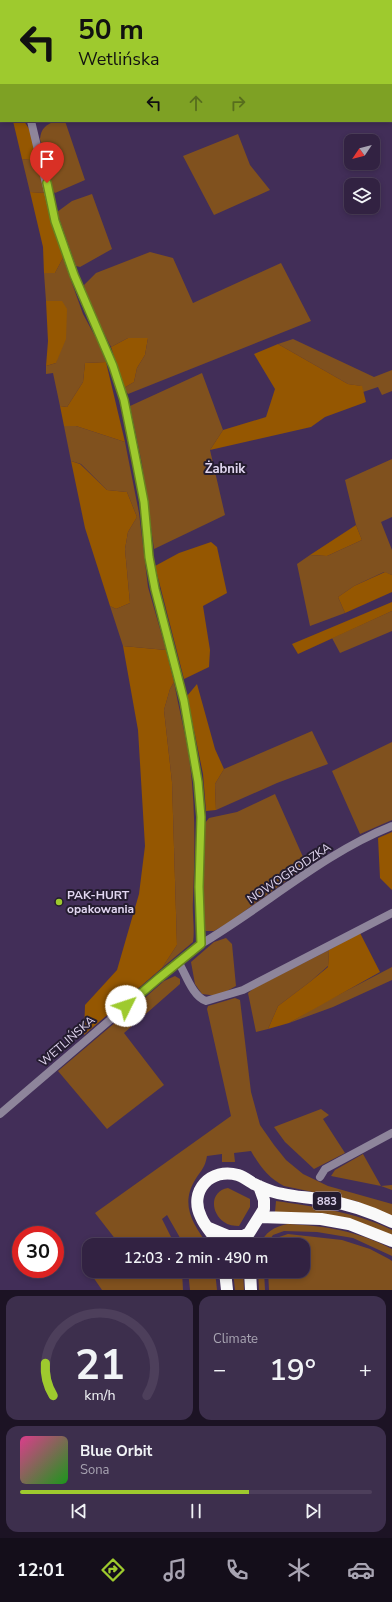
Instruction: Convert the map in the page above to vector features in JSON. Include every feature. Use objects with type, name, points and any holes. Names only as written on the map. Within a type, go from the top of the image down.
[{"type":"highway","name":"883","points":[[215,1238],[200,1217],[198,1198],[203,1185],[212,1176],[228,1173],[238,1175],[259,1186],[282,1194],[321,1199],[353,1207],[392,1222]]},
{"type":"highway","points":[[250,1238],[264,1209],[264,1200],[259,1186]]},
{"type":"highway","name":"883","points":[[260,1217],[321,1219],[349,1224],[392,1242]]},
{"type":"highway","points":[[208,1228],[228,1236],[244,1236],[247,1238]]},
{"type":"highway","points":[[226,1278],[228,1290]]},
{"type":"highway","points":[[250,1278],[251,1290]]},
{"type":"street","points":[[31,122],[55,221],[81,293],[113,366],[124,400],[144,502],[149,557],[155,589],[184,701],[198,782],[201,817],[199,887],[201,944]]},
{"type":"street","name":"NOWOGRODZKA","points":[[201,944],[234,925],[327,860],[392,826]]},
{"type":"street","points":[[179,963],[196,993],[201,999],[206,1001],[243,990],[392,913]]},
{"type":"street","name":"WETLIŃSKA","points":[[0,1114],[201,944]]},
{"type":"street","points":[[320,1177],[326,1169],[392,1133]]},
{"type":"shaded area","points":[[13,122],[25,122],[31,132],[38,161],[22,159]]},
{"type":"shaded area","points":[[53,122],[65,122],[85,180],[55,193],[52,190],[40,139],[44,127]]},
{"type":"shaded area","points":[[238,134],[250,165],[270,190],[214,215],[183,156]]},
{"type":"shaded area","points":[[22,159],[38,161],[46,193],[30,192]]},
{"type":"shaded area","points":[[30,192],[46,193],[63,258],[55,273],[44,273],[43,247]]},
{"type":"shaded area","points":[[92,194],[112,249],[80,267],[76,266],[57,212],[72,201]]},
{"type":"shaded area","points":[[150,252],[173,258],[193,303],[281,263],[311,321],[128,394],[124,388],[134,382],[137,368],[145,355],[148,338],[128,338],[111,347],[87,299],[84,285],[96,273]]},
{"type":"shaded area","points":[[63,258],[83,314],[97,340],[106,362],[85,363],[83,382],[67,407],[60,406],[53,373],[46,374],[46,366],[56,363],[62,301],[46,301],[44,273],[55,273]]},
{"type":"shaded area","points":[[46,301],[62,301],[67,309],[66,339],[56,363],[46,366],[48,341]]},
{"type":"shaded area","points":[[128,338],[148,338],[145,355],[137,368],[134,382],[124,388],[111,347]]},
{"type":"shaded area","points":[[293,339],[374,377],[392,370],[392,391],[382,395],[378,387],[363,392],[361,386],[348,384],[278,344]]},
{"type":"shaded area","points":[[278,344],[348,384],[362,386],[366,402],[325,417],[311,427],[210,450],[223,430],[266,417],[275,389],[254,354]]},
{"type":"shaded area","points":[[106,362],[125,442],[76,426],[64,426],[60,406],[67,407],[83,382],[85,363]]},
{"type":"shaded area","points":[[202,373],[223,430],[210,450],[225,515],[154,549],[142,464],[130,406]]},
{"type":"shaded area","points":[[64,426],[76,426],[125,442],[139,513],[148,587],[166,650],[123,646],[110,606],[116,609],[130,603],[125,549],[128,532],[137,517],[127,492],[107,490],[81,464],[71,461]]},
{"type":"shaded area","points":[[392,459],[392,517],[381,522],[392,550],[392,575],[384,572],[354,586],[338,597],[345,613],[310,626],[297,564],[310,555],[327,556],[362,540],[356,525],[345,480]]},
{"type":"shaded area","points":[[71,461],[80,464],[107,490],[127,492],[137,517],[128,532],[125,549],[130,603],[116,609],[110,606],[85,528]]},
{"type":"shaded area","points":[[356,525],[362,540],[327,556],[310,555]]},
{"type":"shaded area","points":[[211,542],[217,547],[227,593],[203,606],[210,650],[209,667],[184,679],[155,566],[179,553]]},
{"type":"shaded area","points":[[385,572],[392,575],[392,592],[345,613],[338,597],[354,586]]},
{"type":"shaded area","points":[[392,602],[392,611],[298,654],[292,644]]},
{"type":"shaded area","points":[[392,611],[392,631],[340,653],[332,638]]},
{"type":"shaded area","points":[[123,646],[166,650],[174,682],[170,689],[164,710],[172,782],[177,945],[162,968],[84,1035],[85,1005],[117,970],[139,894],[145,846],[138,730]]},
{"type":"shaded area","points":[[174,682],[191,769],[194,807],[194,937],[193,942],[162,968],[177,945],[172,782],[164,710],[170,689]]},
{"type":"shaded area","points":[[197,684],[215,749],[224,769],[215,784],[216,810],[206,811],[203,774],[187,696]]},
{"type":"shaded area","points":[[312,731],[328,764],[277,783],[216,810],[215,784],[224,769]]},
{"type":"shaded area","points":[[392,742],[392,820],[360,834],[332,771]]},
{"type":"shaded area","points":[[275,794],[307,866],[228,923],[214,931],[206,931],[203,928],[205,823],[209,818],[237,812]]},
{"type":"shaded area","points":[[392,832],[392,890],[380,878],[378,838]]},
{"type":"shaded area","points":[[360,933],[380,972],[289,1023],[268,1029],[278,1006],[328,967],[329,950]]},
{"type":"shaded area","points":[[226,938],[232,944],[236,986],[218,996],[202,994],[195,984],[191,962],[214,942]]},
{"type":"shaded area","points":[[329,950],[328,966],[278,1006],[268,1029],[256,1032],[248,993],[254,988]]},
{"type":"shaded area","points":[[392,967],[392,980],[333,1007],[289,1023],[321,1004]]},
{"type":"shaded area","points":[[175,976],[180,979],[180,984],[140,1019],[135,1017],[132,1009],[164,981]]},
{"type":"shaded area","points":[[235,998],[240,1000],[251,1092],[260,1125],[286,1160],[303,1174],[328,1186],[392,1204],[392,1216],[356,1201],[284,1186],[274,1180],[265,1171],[251,1151],[234,1153],[235,1162],[222,1162],[222,1154],[207,1156],[204,1166],[191,1189],[189,1198],[190,1214],[193,1222],[203,1238],[180,1238],[167,1215],[162,1219],[172,1238],[115,1238],[95,1213],[231,1116],[207,1009],[208,1006]]},
{"type":"shaded area","points":[[117,1021],[124,1021],[132,1026],[124,1033],[164,1085],[107,1129],[58,1071]]},
{"type":"shaded area","points":[[321,1109],[329,1115],[323,1119],[345,1153],[314,1169],[285,1142],[274,1127]]},
{"type":"shaded area","points":[[363,1154],[381,1186],[331,1176],[335,1170]]},
{"type":"shaded area","points":[[392,1185],[392,1190],[381,1186]]},
{"type":"shaded area","points":[[228,1188],[250,1199],[250,1207],[239,1226],[224,1222],[219,1218],[214,1208],[215,1197],[222,1190]]},
{"type":"shaded area","points":[[276,1201],[350,1214],[392,1230],[392,1236],[275,1212]]},
{"type":"shaded area","points":[[288,1224],[342,1230],[392,1249],[392,1256],[353,1238],[317,1232],[284,1231],[273,1235],[271,1238],[264,1238],[279,1226]]},
{"type":"shaded area","points":[[288,1234],[342,1240],[370,1249],[392,1261],[392,1290],[269,1290],[268,1278],[310,1278],[310,1238],[278,1238]]},
{"type":"shaded area","points":[[94,1278],[182,1278],[183,1290],[102,1290]]},
{"type":"shaded area","points":[[189,1278],[216,1278],[217,1290],[190,1290]]},
{"type":"shaded area","points":[[234,1278],[243,1278],[244,1290],[235,1290]]},
{"type":"shaded area","points":[[258,1278],[264,1278],[265,1290],[259,1290]]},
{"type":"place","name":"PAK-HURT opakowania","points":[[59,902]]},
{"type":"district","name":"Żabnik","points":[[225,469]]},
{"type":"route","points":[[47,183],[55,221],[74,275],[113,366],[124,400],[144,502],[149,557],[155,589],[184,701],[198,782],[201,817],[199,887],[201,944],[126,1006]]}]
